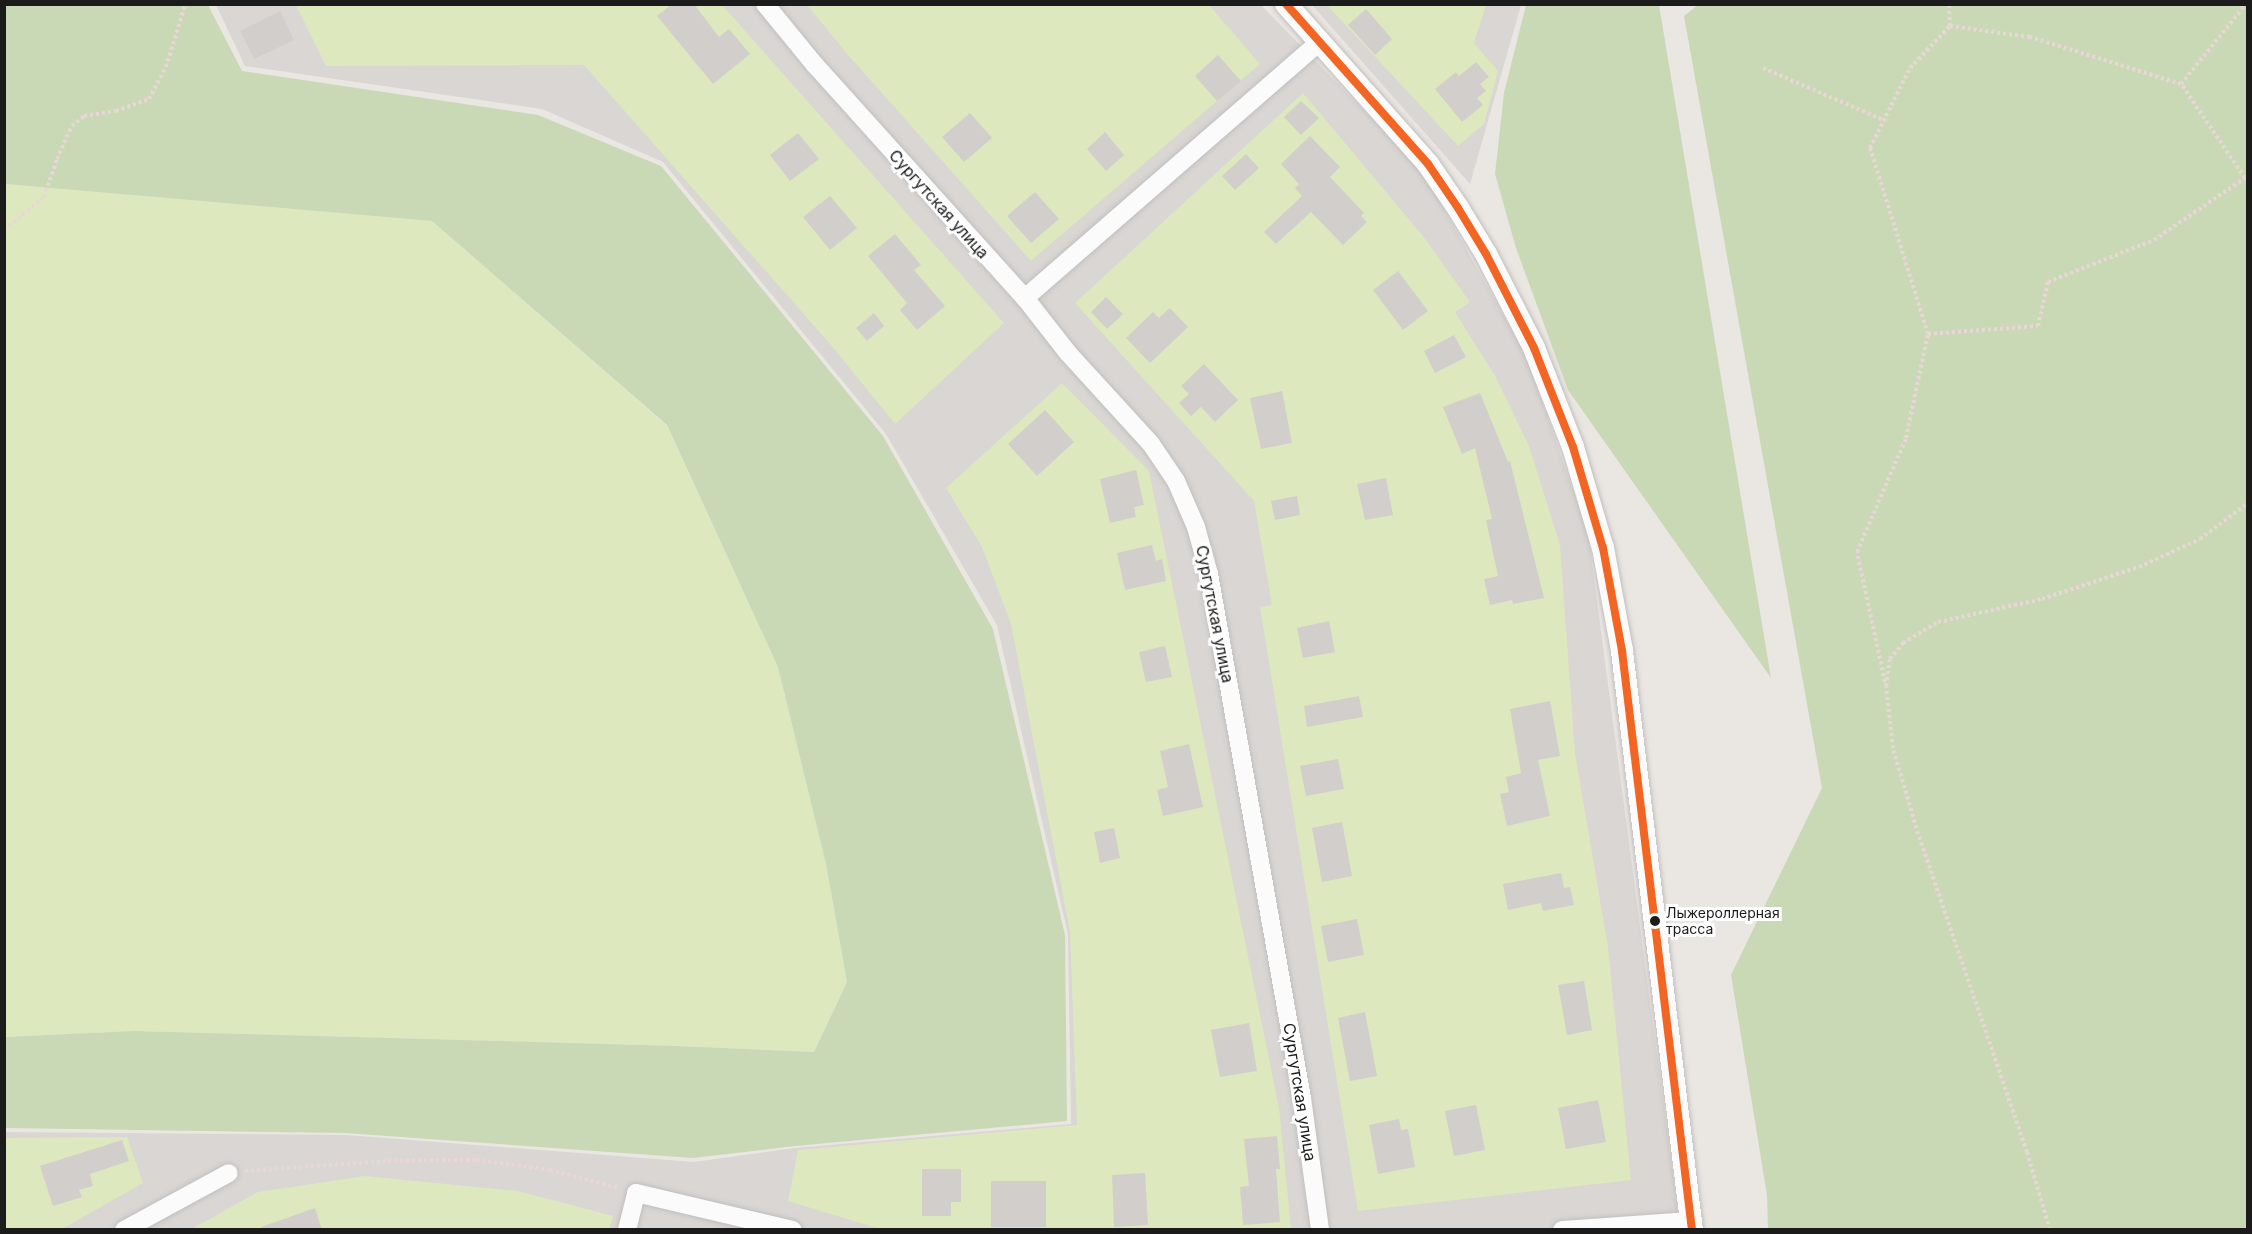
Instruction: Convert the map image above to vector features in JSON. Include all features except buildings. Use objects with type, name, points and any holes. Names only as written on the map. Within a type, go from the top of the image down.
[{"type":"street","name":"Сургутская улица","points":[[765,4],[815,65],[1024,298],[1068,353],[1151,444],[1176,481],[1196,527],[1209,574],[1302,1098],[1320,1230]]},
{"type":"street","points":[[1286,4],[1428,164],[1491,263],[1534,348],[1580,467],[1602,548],[1622,651],[1692,1225],[1562,1230]]},
{"type":"street","points":[[1024,298],[1320,42]]},
{"type":"street","points":[[124,1230],[229,1173]]},
{"type":"street","points":[[627,1230],[636,1193],[793,1230]]},
{"type":"path","points":[[4,231],[44,196],[72,126],[84,116],[116,111],[149,99],[166,67],[185,5],[190,4]]},
{"type":"path","points":[[1949,4],[1950,26],[1910,68],[1869,148],[1928,334],[1906,438],[1857,552],[1886,686],[1893,748],[1918,834],[2027,1152],[2050,1230]]},
{"type":"path","points":[[2181,84],[2246,4]]},
{"type":"path","points":[[1928,334],[2038,326],[2048,282],[2154,240],[2246,178],[2181,84],[2030,37],[1950,26]]},
{"type":"path","points":[[1763,68],[1884,120]]},
{"type":"path","points":[[1886,686],[1890,659],[1895,650],[1938,622],[2042,599],[2139,567],[2200,539],[2247,503]]},
{"type":"path","points":[[229,1173],[388,1161],[476,1160],[550,1170],[636,1193]]},
{"type":"shaded area","points":[[216,5],[1261,5],[1422,170],[1526,356],[1588,533],[1680,1229],[5,1229],[4,1132],[346,1135],[694,1162],[795,1148],[1071,1124],[1068,934],[997,625],[886,434],[663,162],[542,109],[245,66]]},
{"type":"shaded area","points":[[1312,5],[1521,5],[1470,184]]},
{"type":"green space","points":[[5,4],[208,5],[242,71],[538,115],[661,166],[883,436],[993,629],[1065,935],[1067,1121],[795,1146],[693,1158],[345,1133],[5,1128],[5,1037],[134,1031],[814,1052],[847,982],[826,864],[778,667],[667,425],[432,221],[5,184]]},
{"type":"green space","points":[[1699,4],[2247,5],[2247,1229],[1768,1229],[1767,1195],[1731,975],[1822,788],[1684,16]]},
{"type":"green space","points":[[296,5],[722,5],[1004,323],[895,424],[831,345],[584,65],[326,66]]},
{"type":"green space","points":[[807,5],[1209,5],[1260,64],[1031,261],[849,56]]},
{"type":"green space","points":[[1327,5],[1486,5],[1474,43],[1498,71],[1484,124],[1458,146]]},
{"type":"green space","points":[[1526,5],[1659,5],[1771,678],[1568,390],[1516,248],[1495,174],[1504,93]]},
{"type":"green space","points":[[1303,93],[1423,236],[1470,302],[1455,312],[1495,376],[1529,446],[1560,545],[1575,753],[1608,947],[1631,1180],[1358,1211],[1260,607],[1272,605],[1254,501],[1075,303]]},
{"type":"green space","points":[[4,184],[432,221],[667,426],[778,667],[826,864],[847,982],[814,1052],[134,1031],[5,1037]]},
{"type":"green space","points":[[1062,383],[1149,471],[1279,1108],[1291,1228],[880,1229],[788,1201],[798,1150],[1077,1125],[1070,932],[1011,624],[982,547],[946,488]]},
{"type":"green space","points":[[127,1137],[143,1183],[62,1229],[5,1229],[4,1138]]},
{"type":"green space","points":[[365,1176],[518,1191],[613,1216],[609,1230],[190,1230],[258,1192]]},
{"type":"transit line","points":[[1286,4],[1428,164],[1458,208],[1486,254],[1534,348],[1573,447],[1603,548],[1622,651],[1692,1230]]},
{"type":"place","name":"Лыжероллерная трасса","points":[[1655,921]]}]
